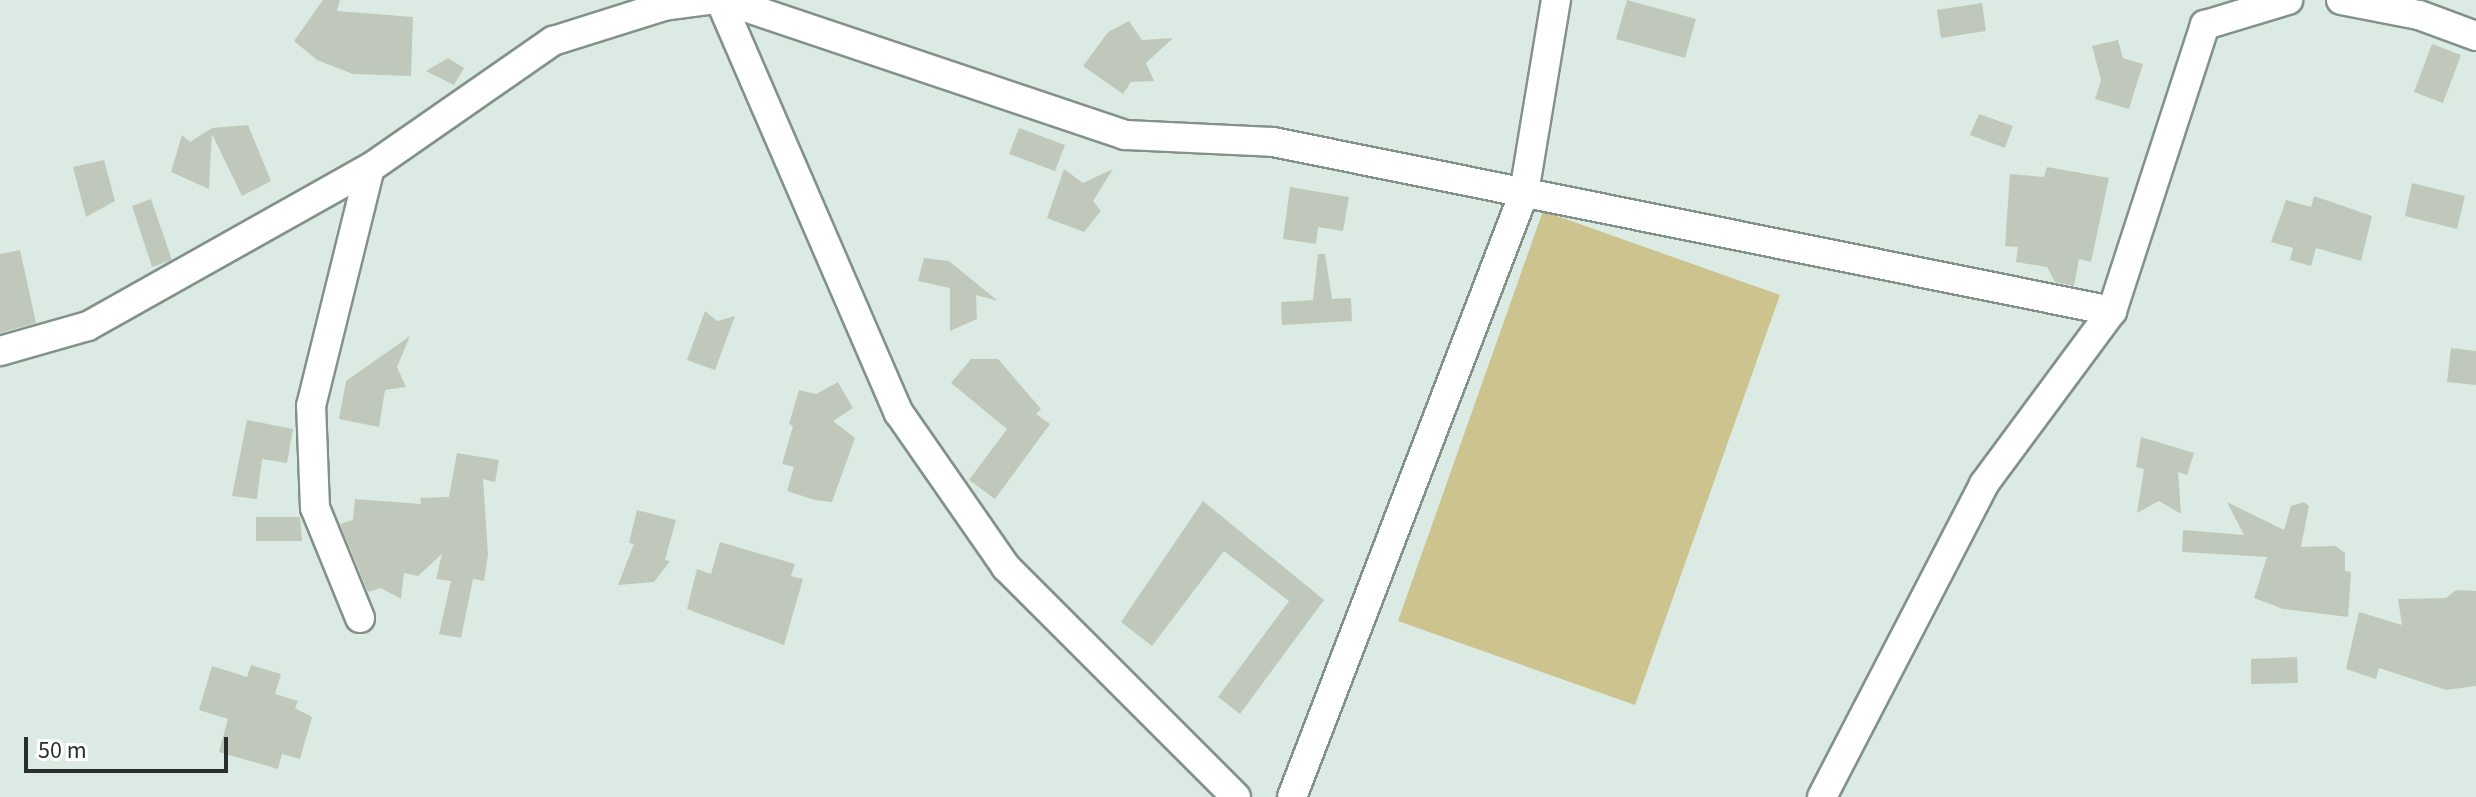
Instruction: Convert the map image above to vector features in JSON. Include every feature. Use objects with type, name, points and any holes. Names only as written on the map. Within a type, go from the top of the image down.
[{"type":"street","points":[[0,351],[88,326],[370,168],[553,41],[664,6],[708,0]]},
{"type":"street","points":[[722,0],[1125,135],[1273,142],[2112,311]]},
{"type":"street","points":[[722,0],[899,413],[1006,567],[1236,797]]},
{"type":"street","points":[[1292,797],[1524,193],[1556,0]]},
{"type":"street","points":[[1822,797],[1984,484],[2112,311],[2205,25],[2288,0]]},
{"type":"street","points":[[2341,0],[2419,15],[2476,36]]},
{"type":"street","points":[[360,618],[315,508],[311,406],[370,168]]},
{"type":"shaded area","points":[[1543,211],[1780,295],[1635,705],[1398,621]]},
{"type":"building","points":[[323,0],[340,0],[337,11],[413,17],[411,76],[353,74],[317,60],[294,41]]},
{"type":"building","points":[[1627,0],[1696,19],[1685,58],[1616,39]]},
{"type":"building","points":[[1982,3],[1986,31],[1941,38],[1937,10]]},
{"type":"building","points":[[1129,21],[1142,40],[1173,38],[1146,63],[1154,81],[1131,82],[1123,94],[1083,66],[1108,32]]},
{"type":"building","points":[[2118,40],[2123,58],[2143,64],[2129,109],[2095,99],[2101,80],[2092,46]]},
{"type":"building","points":[[2432,44],[2461,55],[2443,103],[2414,92]]},
{"type":"building","points":[[448,58],[464,68],[454,85],[426,71]]},
{"type":"building","points":[[1979,114],[2013,126],[2005,148],[1970,135]]},
{"type":"building","points":[[248,125],[271,181],[242,196],[212,134],[209,189],[171,172],[182,135],[190,142],[212,128]]},
{"type":"building","points":[[1019,128],[1065,145],[1055,171],[1009,154]]},
{"type":"building","points":[[104,160],[115,201],[86,217],[73,167]]},
{"type":"building","points":[[2047,167],[2109,178],[2091,262],[2079,259],[2074,286],[2055,282],[2047,267],[2016,262],[2018,247],[2005,246],[2010,174],[2044,177]]},
{"type":"building","points":[[1064,169],[1083,183],[1113,169],[1093,201],[1101,211],[1084,232],[1047,218]]},
{"type":"building","points":[[2412,183],[2465,196],[2457,229],[2405,216]]},
{"type":"building","points":[[1290,187],[1349,197],[1343,231],[1318,227],[1316,244],[1283,239]]},
{"type":"building","points":[[2314,196],[2372,216],[2361,261],[2316,248],[2311,266],[2290,260],[2293,248],[2271,242],[2286,200],[2311,207]]},
{"type":"building","points":[[151,199],[172,260],[152,267],[132,206]]},
{"type":"building","points":[[20,250],[36,323],[0,333],[0,254]]},
{"type":"building","points":[[1318,254],[1325,254],[1332,299],[1351,298],[1352,321],[1282,325],[1281,302],[1313,300]]},
{"type":"building","points":[[924,258],[949,261],[998,301],[976,295],[977,319],[950,331],[950,288],[918,281]]},
{"type":"building","points":[[705,311],[717,321],[735,316],[715,370],[687,360]]},
{"type":"building","points":[[410,336],[397,367],[406,387],[385,390],[379,427],[339,419],[346,381]]},
{"type":"building","points":[[2451,348],[2476,351],[2476,385],[2447,382]]},
{"type":"building","points":[[971,359],[998,359],[1041,409],[1036,414],[1050,424],[995,499],[969,480],[1007,429],[951,383]]},
{"type":"building","points":[[838,382],[853,408],[833,421],[855,438],[832,502],[787,491],[794,467],[782,464],[799,390],[816,394]]},
{"type":"building","points":[[247,420],[293,429],[287,463],[262,459],[257,499],[232,496]]},
{"type":"building","points":[[2141,437],[2194,453],[2187,475],[2178,472],[2181,514],[2159,501],[2137,513],[2144,469],[2136,467]]},
{"type":"building","points":[[457,453],[499,460],[495,482],[483,479],[488,555],[484,581],[473,579],[461,638],[439,634],[451,581],[436,579],[442,554],[418,576],[404,573],[401,599],[381,588],[368,592],[340,524],[353,520],[355,499],[421,504],[420,498],[449,497]]},
{"type":"building","points":[[1203,501],[1324,600],[1240,714],[1218,697],[1289,601],[1224,551],[1152,646],[1121,622]]},
{"type":"building","points":[[2227,502],[2284,530],[2291,506],[2304,502],[2309,506],[2301,547],[2336,546],[2345,553],[2345,571],[2351,572],[2348,617],[2283,609],[2254,598],[2267,557],[2182,552],[2183,530],[2244,535]]},
{"type":"building","points":[[637,510],[676,520],[665,560],[670,561],[654,582],[618,585],[634,544],[629,543]]},
{"type":"building","points":[[256,517],[300,517],[302,541],[256,541]]},
{"type":"building","points":[[720,542],[795,564],[791,576],[803,579],[784,645],[687,609],[697,569],[711,574]]},
{"type":"building","points":[[2456,590],[2476,591],[2476,686],[2446,690],[2379,668],[2376,679],[2346,669],[2359,612],[2402,625],[2398,599],[2446,598]]},
{"type":"building","points":[[2297,657],[2298,683],[2251,684],[2251,659]]},
{"type":"building","points":[[251,665],[281,674],[275,694],[298,701],[295,708],[312,717],[300,759],[282,754],[278,769],[219,752],[228,719],[199,710],[212,666],[247,677]]}]
